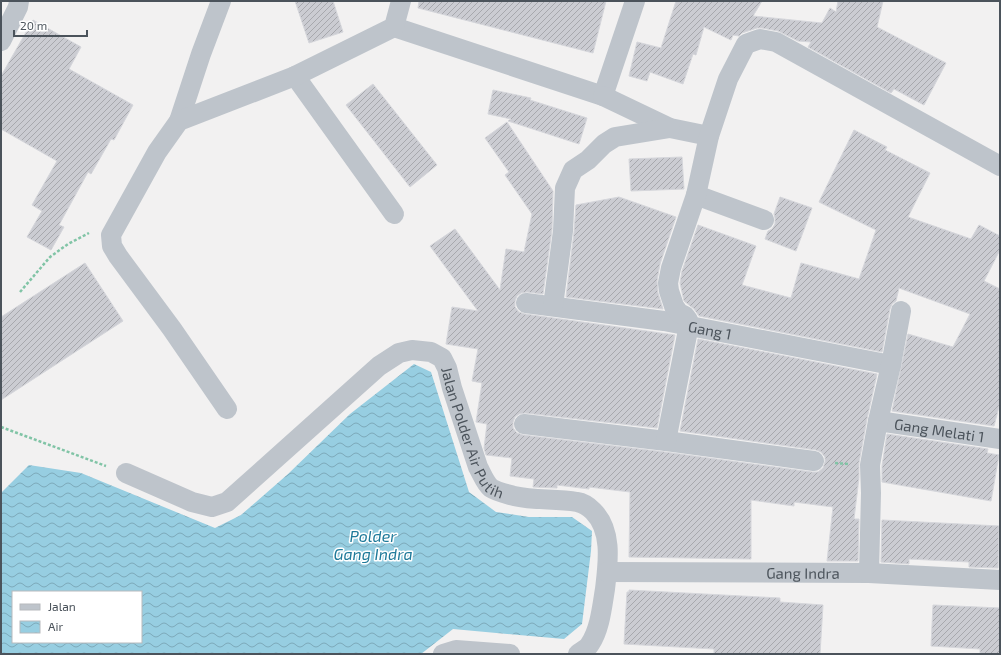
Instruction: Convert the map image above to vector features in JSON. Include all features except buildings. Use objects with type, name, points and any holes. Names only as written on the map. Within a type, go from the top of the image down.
[{"type":"street","points":[[1,40],[19,1]]},
{"type":"street","points":[[220,1],[179,121],[157,152],[111,235],[112,246],[118,256],[168,323],[227,409]]},
{"type":"street","points":[[394,27],[401,1]]},
{"type":"street","points":[[603,96],[635,1]]},
{"type":"street","points":[[179,121],[295,76],[394,27],[603,96],[670,128],[709,136]]},
{"type":"street","points":[[666,441],[689,325],[685,316],[679,313],[674,306],[669,292],[668,284],[671,268],[696,196],[709,136],[728,79],[746,44],[760,39],[776,42],[1000,166]]},
{"type":"street","points":[[295,76],[394,214]]},
{"type":"street","points":[[553,306],[563,231],[565,188],[574,170],[588,160],[604,144],[615,137],[670,128]]},
{"type":"street","points":[[696,196],[764,220]]},
{"type":"street","name":"Gang 1","points":[[526,303],[664,320],[891,365]]},
{"type":"street","points":[[870,572],[870,465],[901,311]]},
{"type":"street","name":"Jalan Polder Air Putih","points":[[126,473],[192,502],[212,507],[227,502],[379,366],[399,353],[412,350],[431,352],[442,358],[447,368],[452,388],[484,480],[492,488],[504,494],[524,499],[578,502],[588,506],[602,523],[606,534],[607,572],[601,619],[590,645],[578,654]]},
{"type":"street","name":"Gang Melati 1","points":[[878,421],[1000,439]]},
{"type":"street","points":[[524,424],[814,461]]},
{"type":"street","name":"Gang Indra","points":[[607,572],[870,572],[1000,580]]},
{"type":"street","points":[[443,654],[456,650],[510,654]]},
{"type":"path","points":[[20,292],[50,257],[68,244],[118,221]]},
{"type":"path","points":[[1,427],[126,473]]},
{"type":"path","points":[[814,461],[870,465]]},
{"type":"water","name":"Polder Gang Indra","points":[[414,364],[431,372],[469,492],[496,512],[529,517],[572,517],[592,531],[582,624],[564,639],[453,629],[421,654],[1,654],[1,493],[29,465],[81,473],[215,528],[241,515],[288,474],[350,414]]}]
